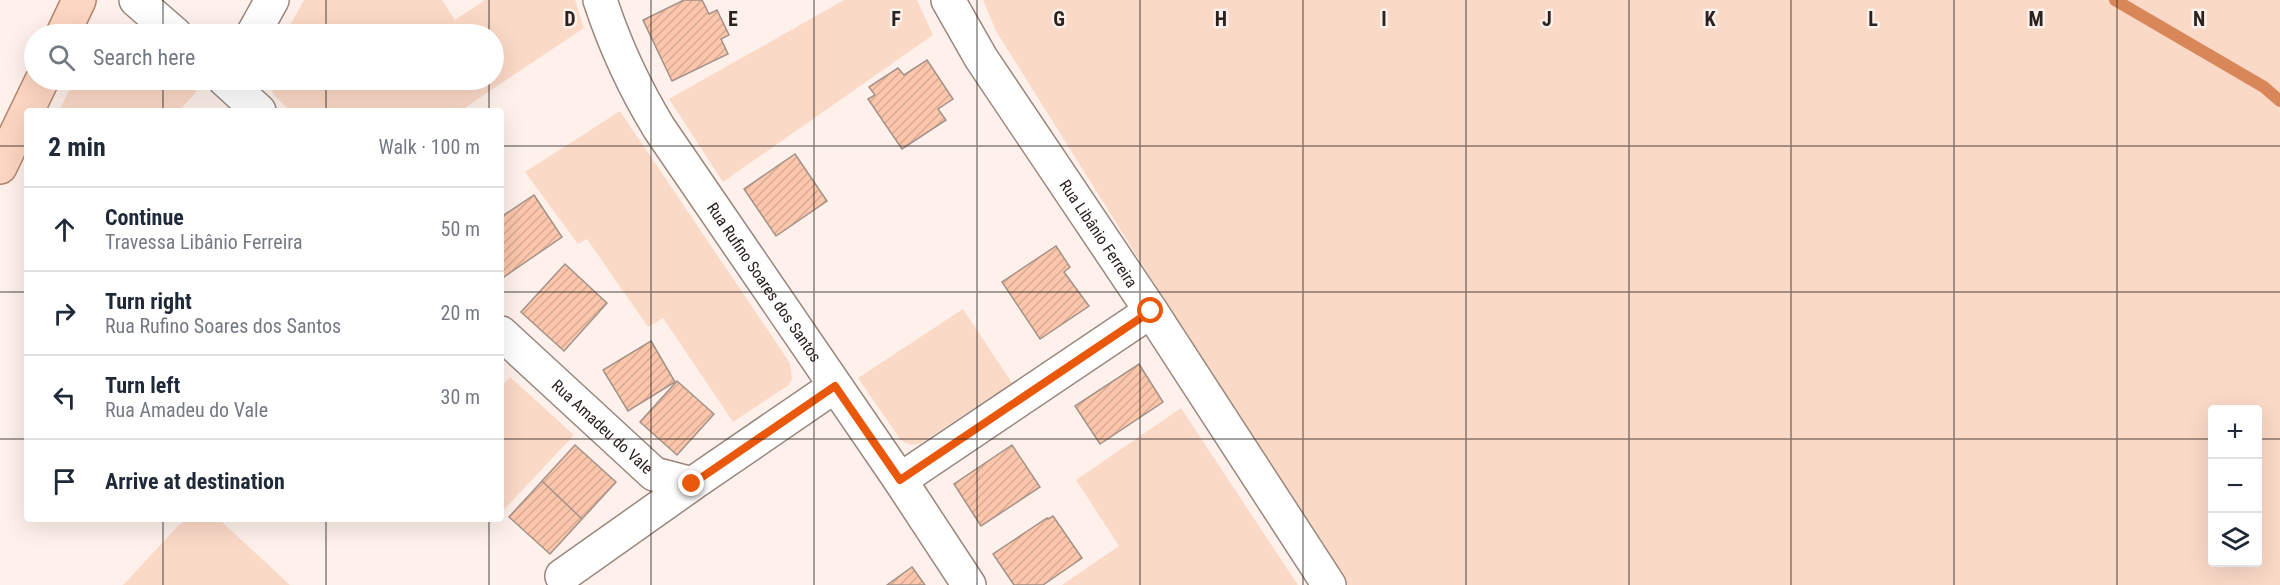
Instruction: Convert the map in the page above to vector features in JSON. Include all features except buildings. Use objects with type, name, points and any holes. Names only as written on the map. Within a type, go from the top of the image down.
[{"type":"main road","points":[[68,24],[79,0]]},
{"type":"main road","points":[[28,108],[37,90]]},
{"type":"main road","points":[[1,161],[24,116]]},
{"type":"street","points":[[136,0],[163,24]]},
{"type":"street","points":[[259,24],[272,0]]},
{"type":"street","name":"Rua Rufino Soares dos Santos","points":[[600,0],[618,53],[636,92],[969,585]]},
{"type":"street","name":"Rua Libânio Ferreira","points":[[948,0],[981,58],[1151,311],[1329,585]]},
{"type":"street","points":[[237,90],[256,108]]},
{"type":"street","points":[[900,480],[1151,311]]},
{"type":"street","name":"Rua Amadeu do Vale","points":[[504,336],[654,474],[692,484]]},
{"type":"street","points":[[562,576],[835,386]]},
{"type":"shaded area","points":[[304,0],[442,0],[455,20],[485,0],[575,0],[584,28],[504,82],[504,24],[291,24]]},
{"type":"shaded area","points":[[844,0],[917,0],[933,35],[723,182],[669,99]]},
{"type":"shaded area","points":[[983,0],[2280,0],[2280,585],[1347,585],[1301,518],[996,31]]},
{"type":"shaded area","points":[[69,90],[197,91],[182,108],[60,108]]},
{"type":"shaded area","points":[[272,90],[491,90],[464,108],[287,108]]},
{"type":"shaded area","points":[[620,111],[790,363],[792,379],[789,385],[733,422],[663,318],[648,327],[587,239],[578,244],[525,172]]},
{"type":"shaded area","points":[[963,309],[1012,383],[921,443],[907,444],[900,439],[858,378]]},
{"type":"shaded area","points":[[510,377],[574,435],[504,510],[504,384]]},
{"type":"shaded area","points":[[1181,408],[1298,585],[1062,585],[1119,546],[1076,480]]},
{"type":"shaded area","points":[[184,522],[222,522],[290,585],[123,585]]},
{"type":"waterway","points":[[2115,0],[2264,87],[2280,101]]},
{"type":"route","points":[[692,484],[835,386],[900,480],[1151,311]]}]
